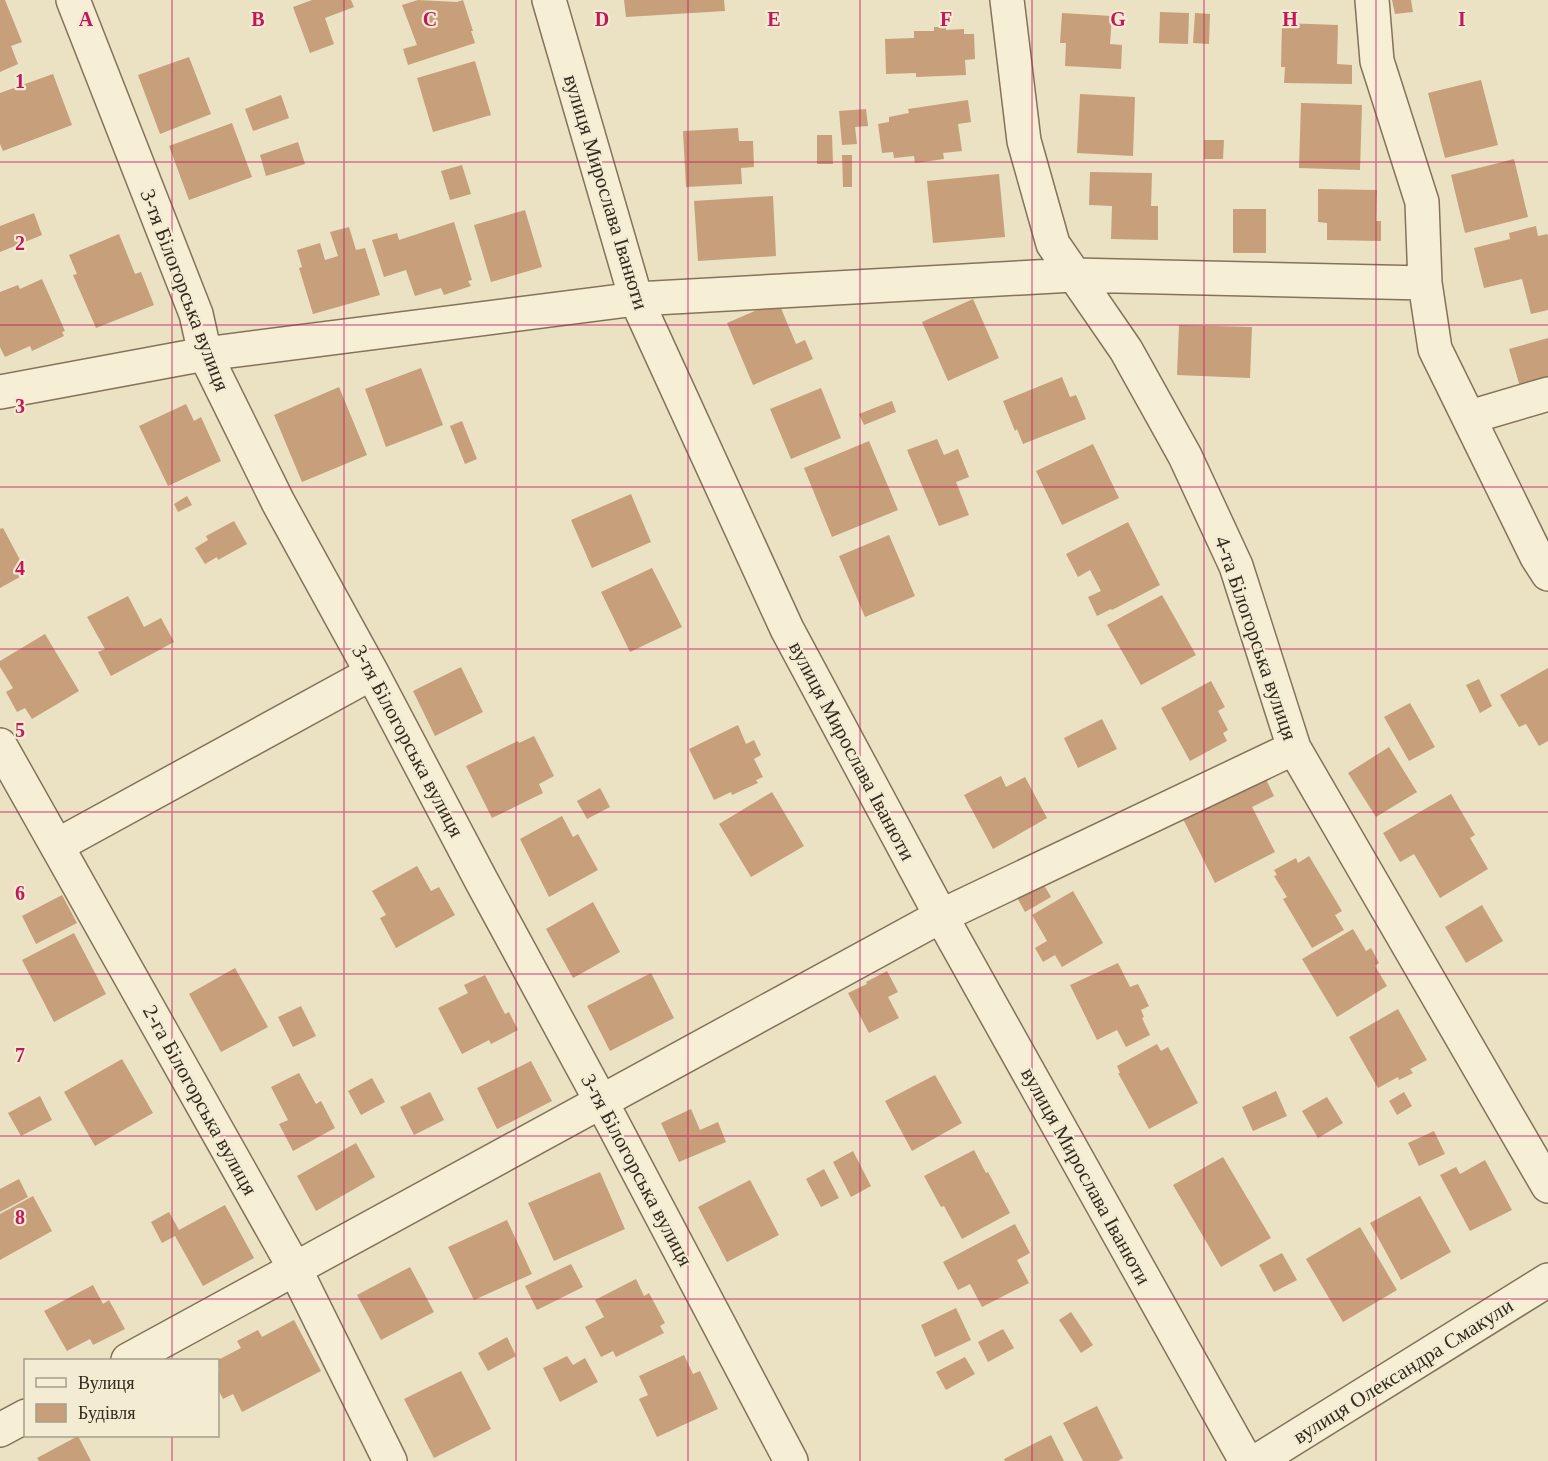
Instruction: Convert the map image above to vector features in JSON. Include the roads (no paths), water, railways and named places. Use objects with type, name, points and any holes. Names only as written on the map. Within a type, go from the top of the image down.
[{"type":"street","name":"3-тя Білогорська вулиця","points":[[72,0],[196,314],[205,354],[278,502],[602,1102],[791,1461]]},
{"type":"street","name":"вулиця Мирослава Іванюти","points":[[549,0],[636,299],[787,629],[941,916],[1246,1461]]},
{"type":"street","name":"4-та Білогорська вулиця","points":[[1007,0],[1024,141],[1053,244],[1126,350],[1185,456],[1236,566],[1294,748],[1548,1186]]},
{"type":"street","points":[[1372,0],[1377,61],[1422,202],[1425,284],[1435,349],[1537,557],[1548,574]]},
{"type":"street","points":[[0,392],[205,354],[636,299],[1073,275],[1425,284]]},
{"type":"street","points":[[1470,417],[1548,394]]},
{"type":"street","points":[[57,845],[372,673]]},
{"type":"street","name":"2-га Білогорська вулиця","points":[[0,745],[295,1269],[390,1461]]},
{"type":"street","points":[[130,1359],[941,916],[1294,748]]},
{"type":"street","name":"вулиця Олександра Смакули","points":[[1257,1461],[1548,1280]]},
{"type":"street","points":[[0,1430],[24,1417]]}]
